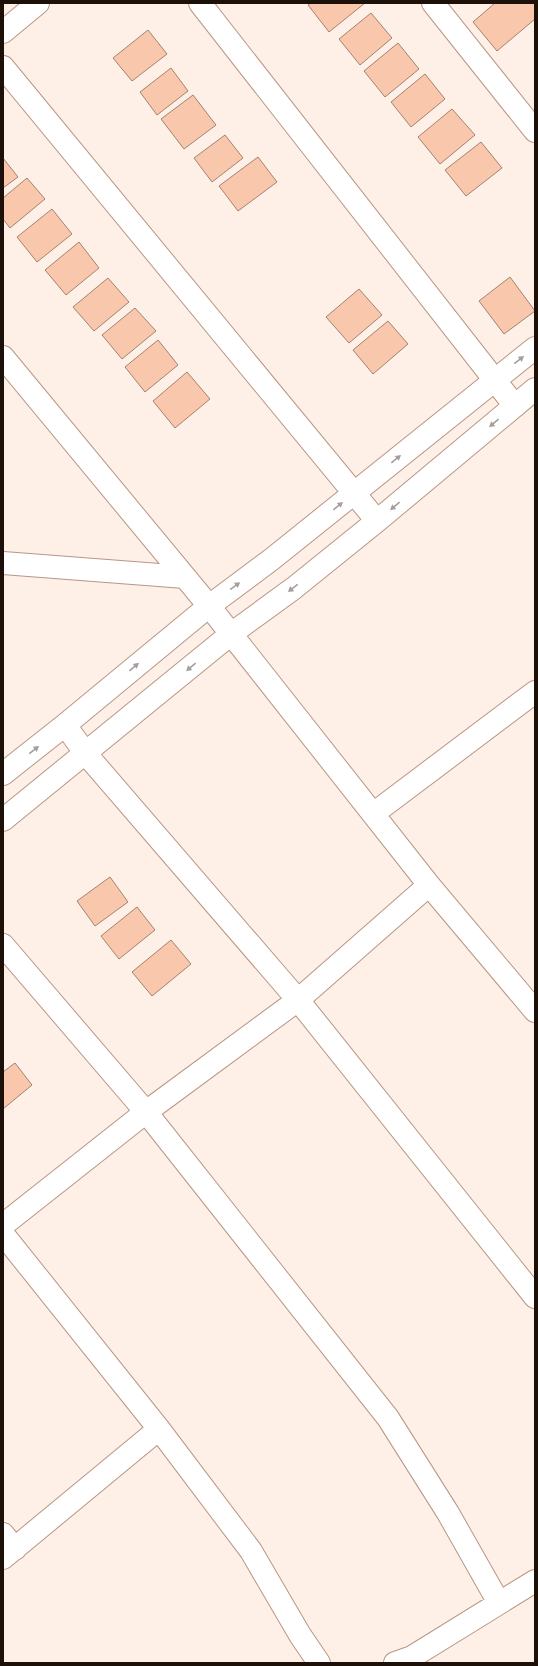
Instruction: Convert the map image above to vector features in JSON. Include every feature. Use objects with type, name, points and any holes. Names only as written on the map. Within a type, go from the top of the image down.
[{"type":"street","points":[[3,32],[38,3]]},
{"type":"street","points":[[200,3],[515,406]]},
{"type":"street","points":[[433,3],[535,131]]},
{"type":"street","points":[[3,67],[377,521]]},
{"type":"street","points":[[3,774],[65,725],[208,606],[272,559],[494,379],[535,348]]},
{"type":"street","points":[[3,357],[186,578],[429,885],[535,1011]]},
{"type":"street","points":[[3,820],[86,754],[230,634],[294,588],[377,521],[535,389]]},
{"type":"street","points":[[3,563],[186,578]]},
{"type":"street","points":[[373,814],[535,692]]},
{"type":"street","points":[[65,725],[86,754],[298,1000],[535,1297]]},
{"type":"street","points":[[3,1225],[146,1112],[298,1000],[429,885]]},
{"type":"street","points":[[3,945],[146,1112],[388,1418],[448,1512],[499,1603]]},
{"type":"street","points":[[3,1234],[159,1429],[251,1551],[300,1635],[320,1663]]},
{"type":"street","points":[[7,1547],[159,1429]]},
{"type":"street","points":[[395,1663],[412,1657],[535,1581]]},
{"type":"building","points":[[311,3],[365,3],[329,32],[308,5]]},
{"type":"building","points":[[495,3],[535,3],[535,19],[497,51],[473,22]]},
{"type":"building","points":[[371,13],[392,38],[360,65],[339,39]]},
{"type":"building","points":[[148,30],[167,54],[132,81],[113,58]]},
{"type":"building","points":[[398,43],[419,69],[385,97],[364,71]]},
{"type":"building","points":[[171,68],[188,91],[157,115],[140,92]]},
{"type":"building","points":[[425,74],[445,99],[411,127],[391,102]]},
{"type":"building","points":[[193,95],[216,125],[184,149],[161,119]]},
{"type":"building","points":[[452,109],[475,135],[440,164],[418,137]]},
{"type":"building","points":[[225,135],[243,158],[212,182],[194,158]]},
{"type":"building","points":[[481,142],[502,168],[466,196],[445,170]]},
{"type":"building","points":[[258,157],[277,182],[238,211],[219,186]]},
{"type":"building","points":[[3,158],[18,177],[3,188]]},
{"type":"building","points":[[27,178],[45,199],[10,228],[3,219],[3,198]]},
{"type":"building","points":[[52,209],[72,234],[37,262],[17,237]]},
{"type":"building","points":[[79,242],[99,268],[66,295],[45,270]]},
{"type":"building","points":[[510,277],[535,311],[504,334],[479,301]]},
{"type":"building","points":[[108,278],[129,302],[94,331],[73,307]]},
{"type":"building","points":[[359,289],[382,315],[349,343],[326,317]]},
{"type":"building","points":[[135,308],[156,331],[122,359],[102,335]]},
{"type":"building","points":[[388,321],[408,344],[373,374],[353,350]]},
{"type":"building","points":[[158,340],[178,365],[145,392],[125,367]]},
{"type":"building","points":[[187,372],[210,399],[175,428],[153,401]]},
{"type":"building","points":[[110,877],[128,902],[95,926],[77,901]]},
{"type":"building","points":[[137,907],[155,930],[119,959],[101,936]]},
{"type":"building","points":[[171,940],[191,964],[152,996],[132,972]]},
{"type":"building","points":[[15,1063],[32,1085],[3,1109],[3,1072]]}]
